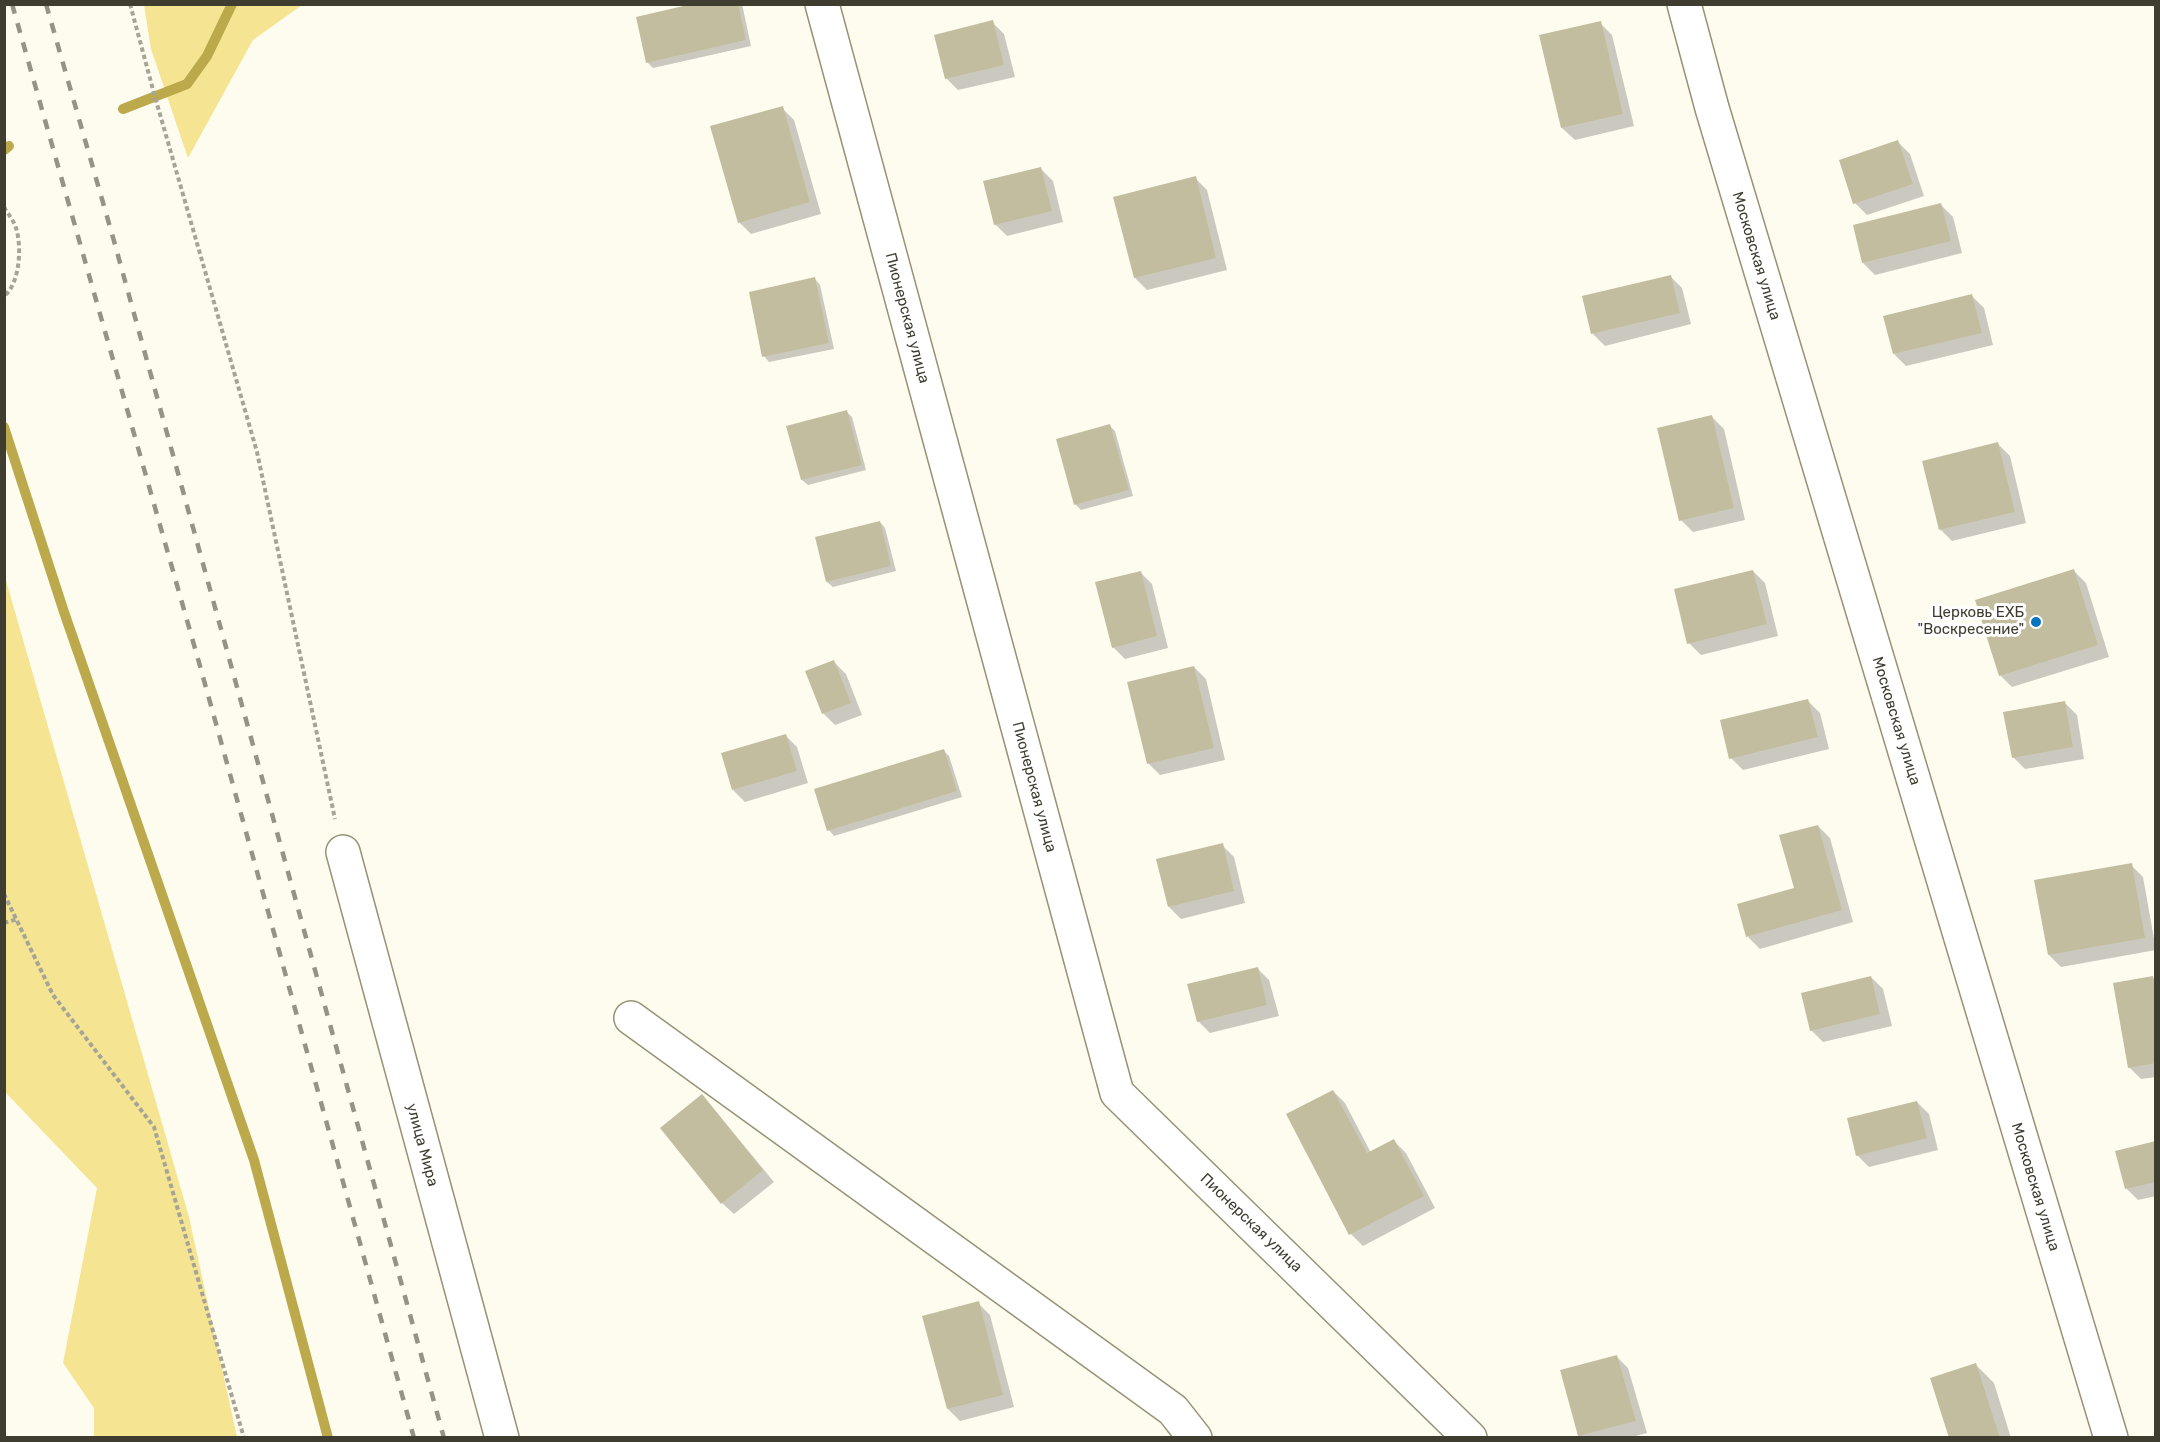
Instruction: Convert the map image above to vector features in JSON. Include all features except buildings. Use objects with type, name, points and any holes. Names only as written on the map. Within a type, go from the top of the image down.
[{"type":"street","name":"Пионерская улица","points":[[822,4],[1117,1093],[1470,1437]]},
{"type":"street","name":"Московская улица","points":[[1684,4],[1712,108],[2111,1437]]},
{"type":"street","name":"улица Мира","points":[[343,852],[502,1437]]},
{"type":"street","points":[[631,1018],[1173,1410],[1195,1437]]},
{"type":"path","points":[[130,4],[257,452],[343,852]]},
{"type":"path","points":[[4,207],[16,228],[19,265],[10,292],[4,296]]},
{"type":"path","points":[[4,894],[53,995],[154,1127],[244,1437]]},
{"type":"path","points":[[4,923],[16,919]]},
{"type":"shaded area","points":[[144,5],[302,5],[253,40],[188,158],[151,49]]},
{"type":"shaded area","points":[[5,577],[189,1217],[237,1437],[94,1437],[94,1408],[63,1363],[97,1188],[5,1092]]},
{"type":"waterway","points":[[123,109],[187,84],[207,56],[232,4]]},
{"type":"waterway","points":[[4,150],[9,146]]},
{"type":"waterway","points":[[4,427],[64,612],[254,1160],[328,1438]]},
{"type":"railway","points":[[12,4],[200,666],[414,1438]]},
{"type":"railway","points":[[46,4],[114,241],[444,1438]]},
{"type":"place","name":"Церковь ЕХБ \"Воскресение\"","points":[[2036,622]]}]
